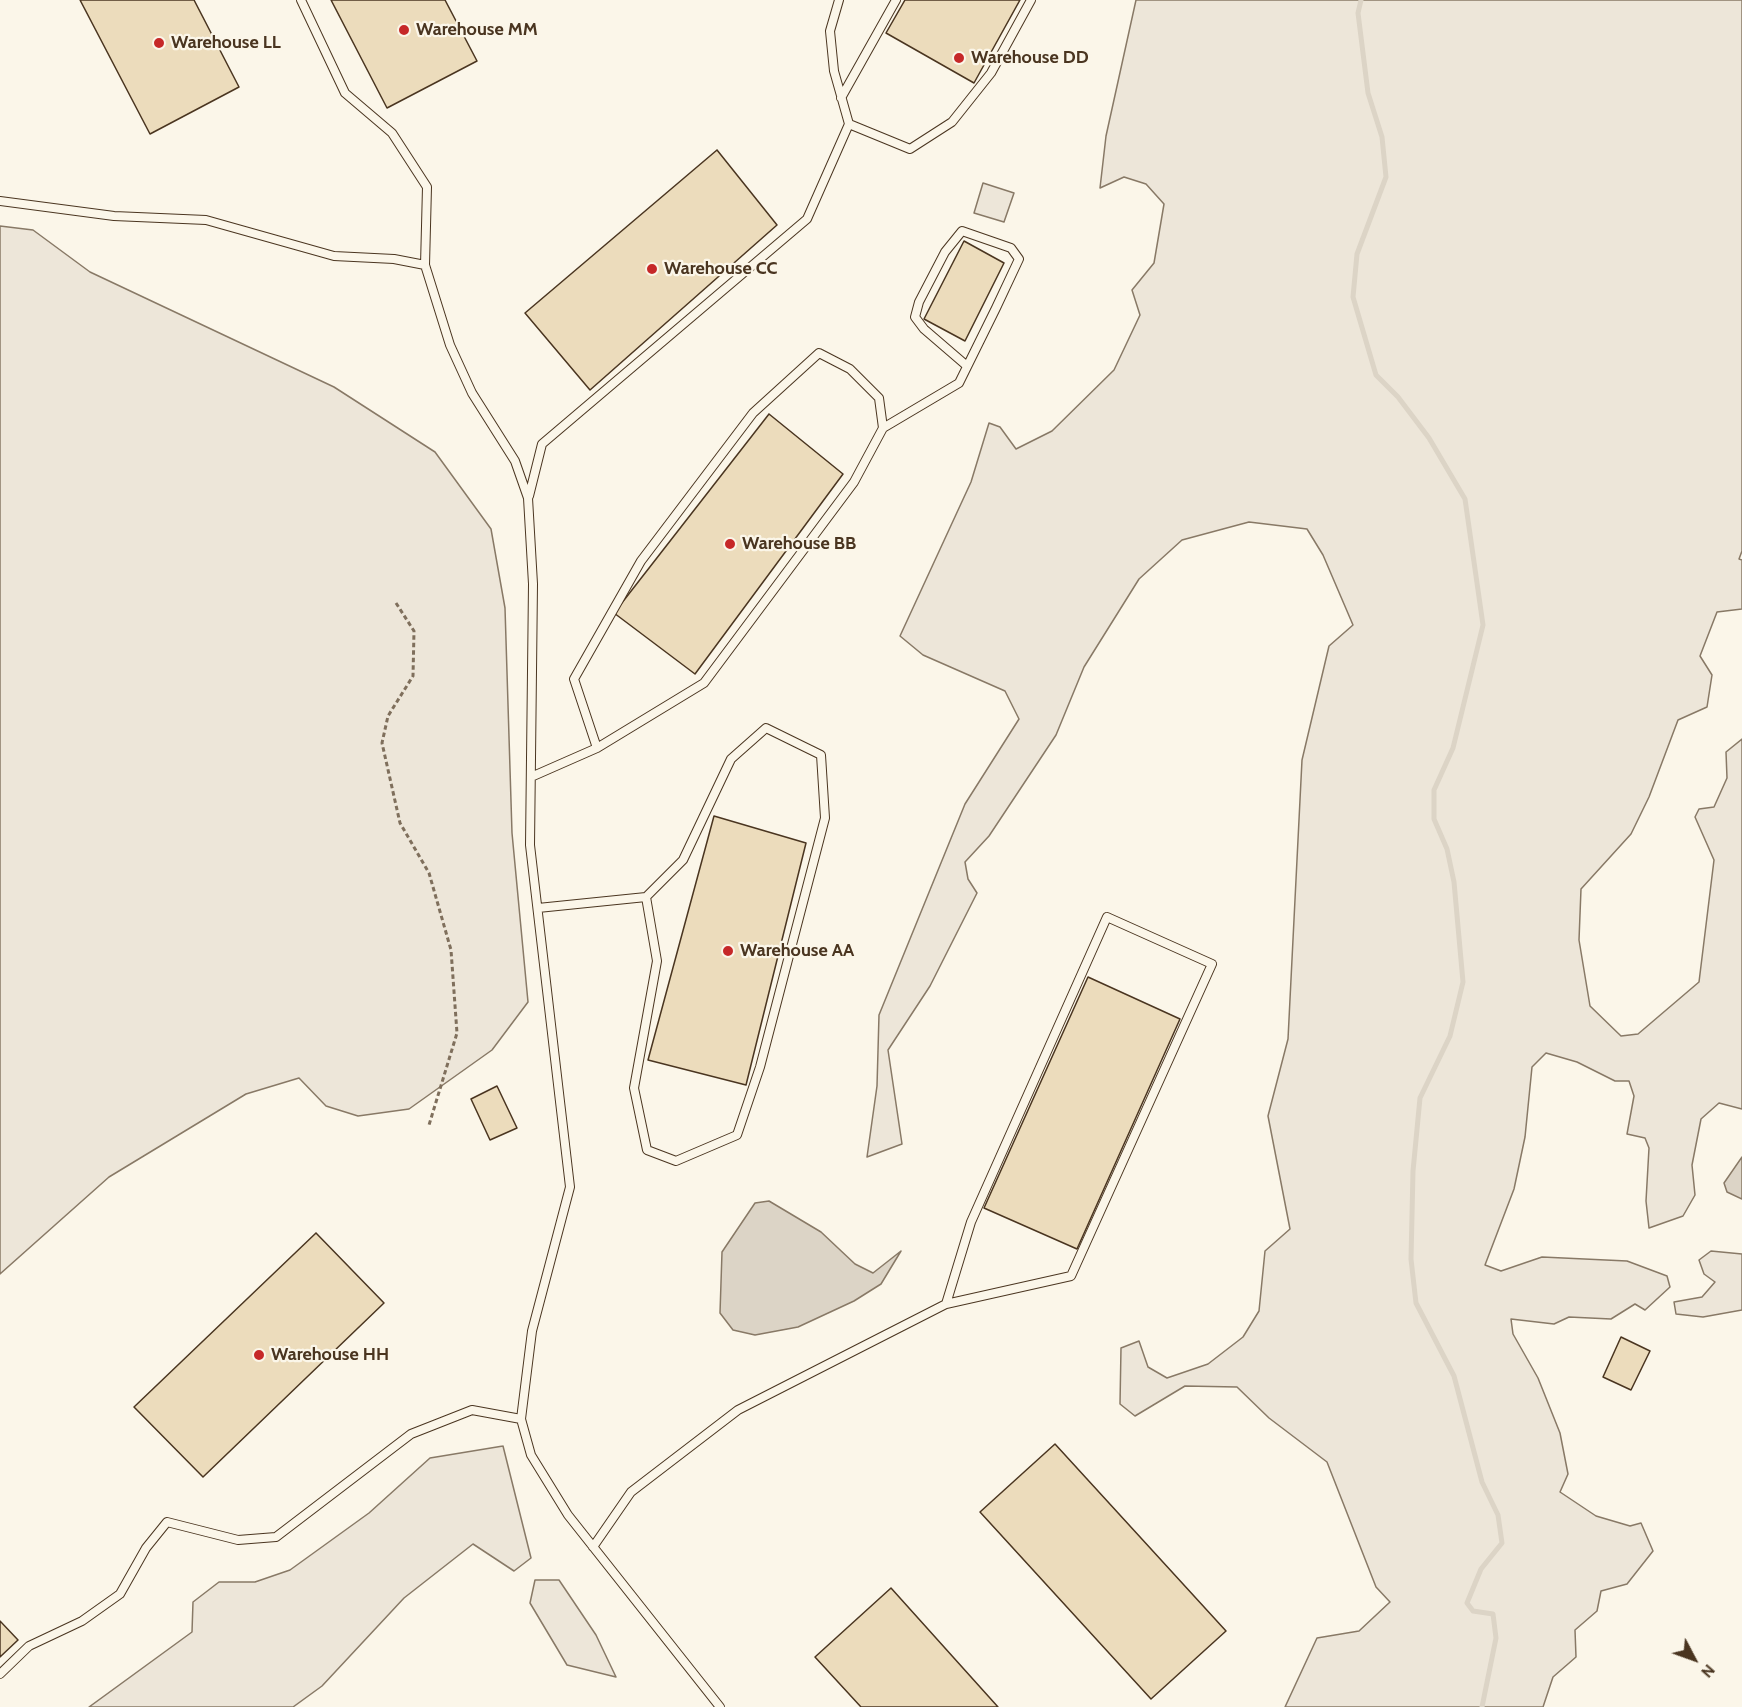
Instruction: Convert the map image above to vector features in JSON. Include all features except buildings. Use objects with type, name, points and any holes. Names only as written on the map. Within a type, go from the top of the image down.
[{"type":"lane","points":[[301,0],[345,93],[392,134],[426,187],[425,265],[450,345],[472,393],[515,461],[528,498],[533,584],[530,845],[570,1187],[532,1331],[521,1419],[531,1455],[568,1515],[720,1707]]},
{"type":"lane","points":[[528,498],[542,444],[807,219],[849,124],[834,71],[830,31],[838,0]]},
{"type":"lane","points":[[842,98],[896,0]]},
{"type":"lane","points":[[849,124],[910,149],[952,122],[991,73],[1031,0]]},
{"type":"lane","points":[[0,201],[114,216],[206,220],[334,256],[394,259],[425,265]]},
{"type":"lane","points":[[531,777],[597,748],[704,683],[854,482],[883,428],[959,382],[967,366],[1018,259],[1011,248],[962,231],[945,252],[919,302],[915,317],[924,329],[967,366]]},
{"type":"lane","points":[[597,748],[574,679],[641,561],[753,413],[819,353],[850,369],[879,398],[883,428]]},
{"type":"lane","points":[[537,908],[646,897],[683,860],[731,759],[766,728],[821,755],[825,818],[760,1067],[737,1135],[676,1161],[647,1150],[634,1088],[657,961],[646,897]]},
{"type":"lane","points":[[593,1547],[632,1492],[738,1410],[946,1304],[1071,1276],[1212,964],[1107,917],[971,1222],[946,1304]]},
{"type":"lane","points":[[0,1674],[29,1646],[82,1621],[120,1594],[146,1548],[167,1522],[238,1540],[276,1537],[411,1434],[472,1410],[521,1419]]},
{"type":"path","points":[[396,603],[414,631],[413,675],[388,716],[382,743],[400,823],[429,873],[451,950],[457,1033],[429,1125]]},
{"type":"shaded area","points":[[1136,0],[1742,0],[1742,551],[1739,559],[1742,560],[1742,609],[1717,612],[1700,656],[1712,675],[1707,707],[1678,720],[1649,797],[1631,834],[1581,889],[1579,940],[1590,1006],[1621,1036],[1638,1034],[1699,982],[1714,860],[1695,817],[1699,809],[1714,807],[1727,778],[1726,752],[1742,739],[1742,1109],[1719,1103],[1701,1119],[1692,1165],[1695,1195],[1683,1216],[1649,1228],[1646,1201],[1649,1148],[1645,1138],[1627,1134],[1634,1096],[1629,1081],[1615,1081],[1577,1062],[1546,1053],[1532,1067],[1525,1137],[1514,1189],[1485,1265],[1501,1271],[1542,1257],[1627,1261],[1667,1276],[1670,1287],[1645,1310],[1635,1304],[1611,1319],[1569,1317],[1554,1324],[1511,1319],[1513,1334],[1538,1378],[1560,1433],[1568,1474],[1560,1492],[1596,1516],[1630,1526],[1641,1523],[1653,1551],[1627,1584],[1601,1591],[1597,1611],[1575,1630],[1576,1657],[1553,1677],[1543,1707],[1285,1707],[1317,1638],[1359,1631],[1390,1602],[1376,1587],[1327,1462],[1269,1418],[1237,1387],[1185,1386],[1135,1416],[1120,1404],[1121,1348],[1139,1341],[1148,1367],[1167,1378],[1208,1364],[1243,1337],[1259,1311],[1265,1251],[1290,1229],[1268,1116],[1288,1039],[1302,760],[1329,646],[1353,625],[1323,555],[1307,529],[1249,522],[1182,540],[1139,579],[1084,667],[1056,735],[989,836],[965,862],[968,879],[977,893],[930,986],[888,1050],[902,1144],[867,1157],[877,1086],[879,1015],[965,804],[1019,719],[1005,691],[923,655],[900,636],[971,482],[989,423],[1000,427],[1016,449],[1052,431],[1114,370],[1140,315],[1132,290],[1154,263],[1164,204],[1146,184],[1124,177],[1100,188],[1106,136]]},
{"type":"shaded area","points":[[983,183],[1014,193],[1004,222],[974,213]]},
{"type":"shaded area","points":[[0,226],[33,230],[90,272],[334,387],[435,452],[491,529],[505,608],[512,833],[528,1002],[492,1050],[409,1109],[358,1116],[326,1106],[299,1078],[246,1094],[109,1177],[0,1274]]},
{"type":"shaded area","points":[[1742,1157],[1742,1199],[1727,1192],[1724,1183]]},
{"type":"shaded area","points":[[769,1201],[821,1232],[855,1264],[873,1273],[901,1251],[881,1284],[854,1301],[798,1327],[755,1335],[733,1330],[720,1313],[722,1252],[755,1203]]},
{"type":"shaded area","points":[[1711,1251],[1742,1254],[1742,1310],[1703,1317],[1676,1314],[1674,1302],[1702,1297],[1715,1282],[1704,1274],[1699,1260]]},
{"type":"shaded area","points":[[503,1446],[531,1558],[514,1571],[473,1544],[404,1598],[322,1686],[293,1707],[89,1707],[192,1632],[193,1602],[219,1582],[255,1582],[290,1570],[369,1513],[430,1458]]},
{"type":"shaded area","points":[[535,1580],[559,1580],[596,1635],[616,1677],[567,1665],[530,1603]]},
{"type":"waterway","points":[[1361,0],[1358,13],[1368,93],[1382,137],[1386,177],[1357,254],[1353,297],[1376,375],[1398,397],[1429,438],[1465,499],[1483,625],[1453,748],[1434,790],[1434,819],[1447,849],[1454,882],[1463,982],[1450,1036],[1420,1098],[1413,1171],[1411,1259],[1416,1303],[1454,1376],[1482,1482],[1498,1515],[1502,1543],[1481,1569],[1467,1603],[1473,1611],[1493,1614],[1496,1638],[1482,1707]]},
{"type":"place","name":"Warehouse MM","points":[[404,30]]},
{"type":"place","name":"Warehouse LL","points":[[159,43]]},
{"type":"place","name":"Warehouse DD","points":[[959,58]]},
{"type":"place","name":"Warehouse CC","points":[[652,269]]},
{"type":"place","name":"Warehouse BB","points":[[730,544]]},
{"type":"place","name":"Warehouse AA","points":[[728,951]]},
{"type":"place","name":"Warehouse HH","points":[[259,1355]]}]
